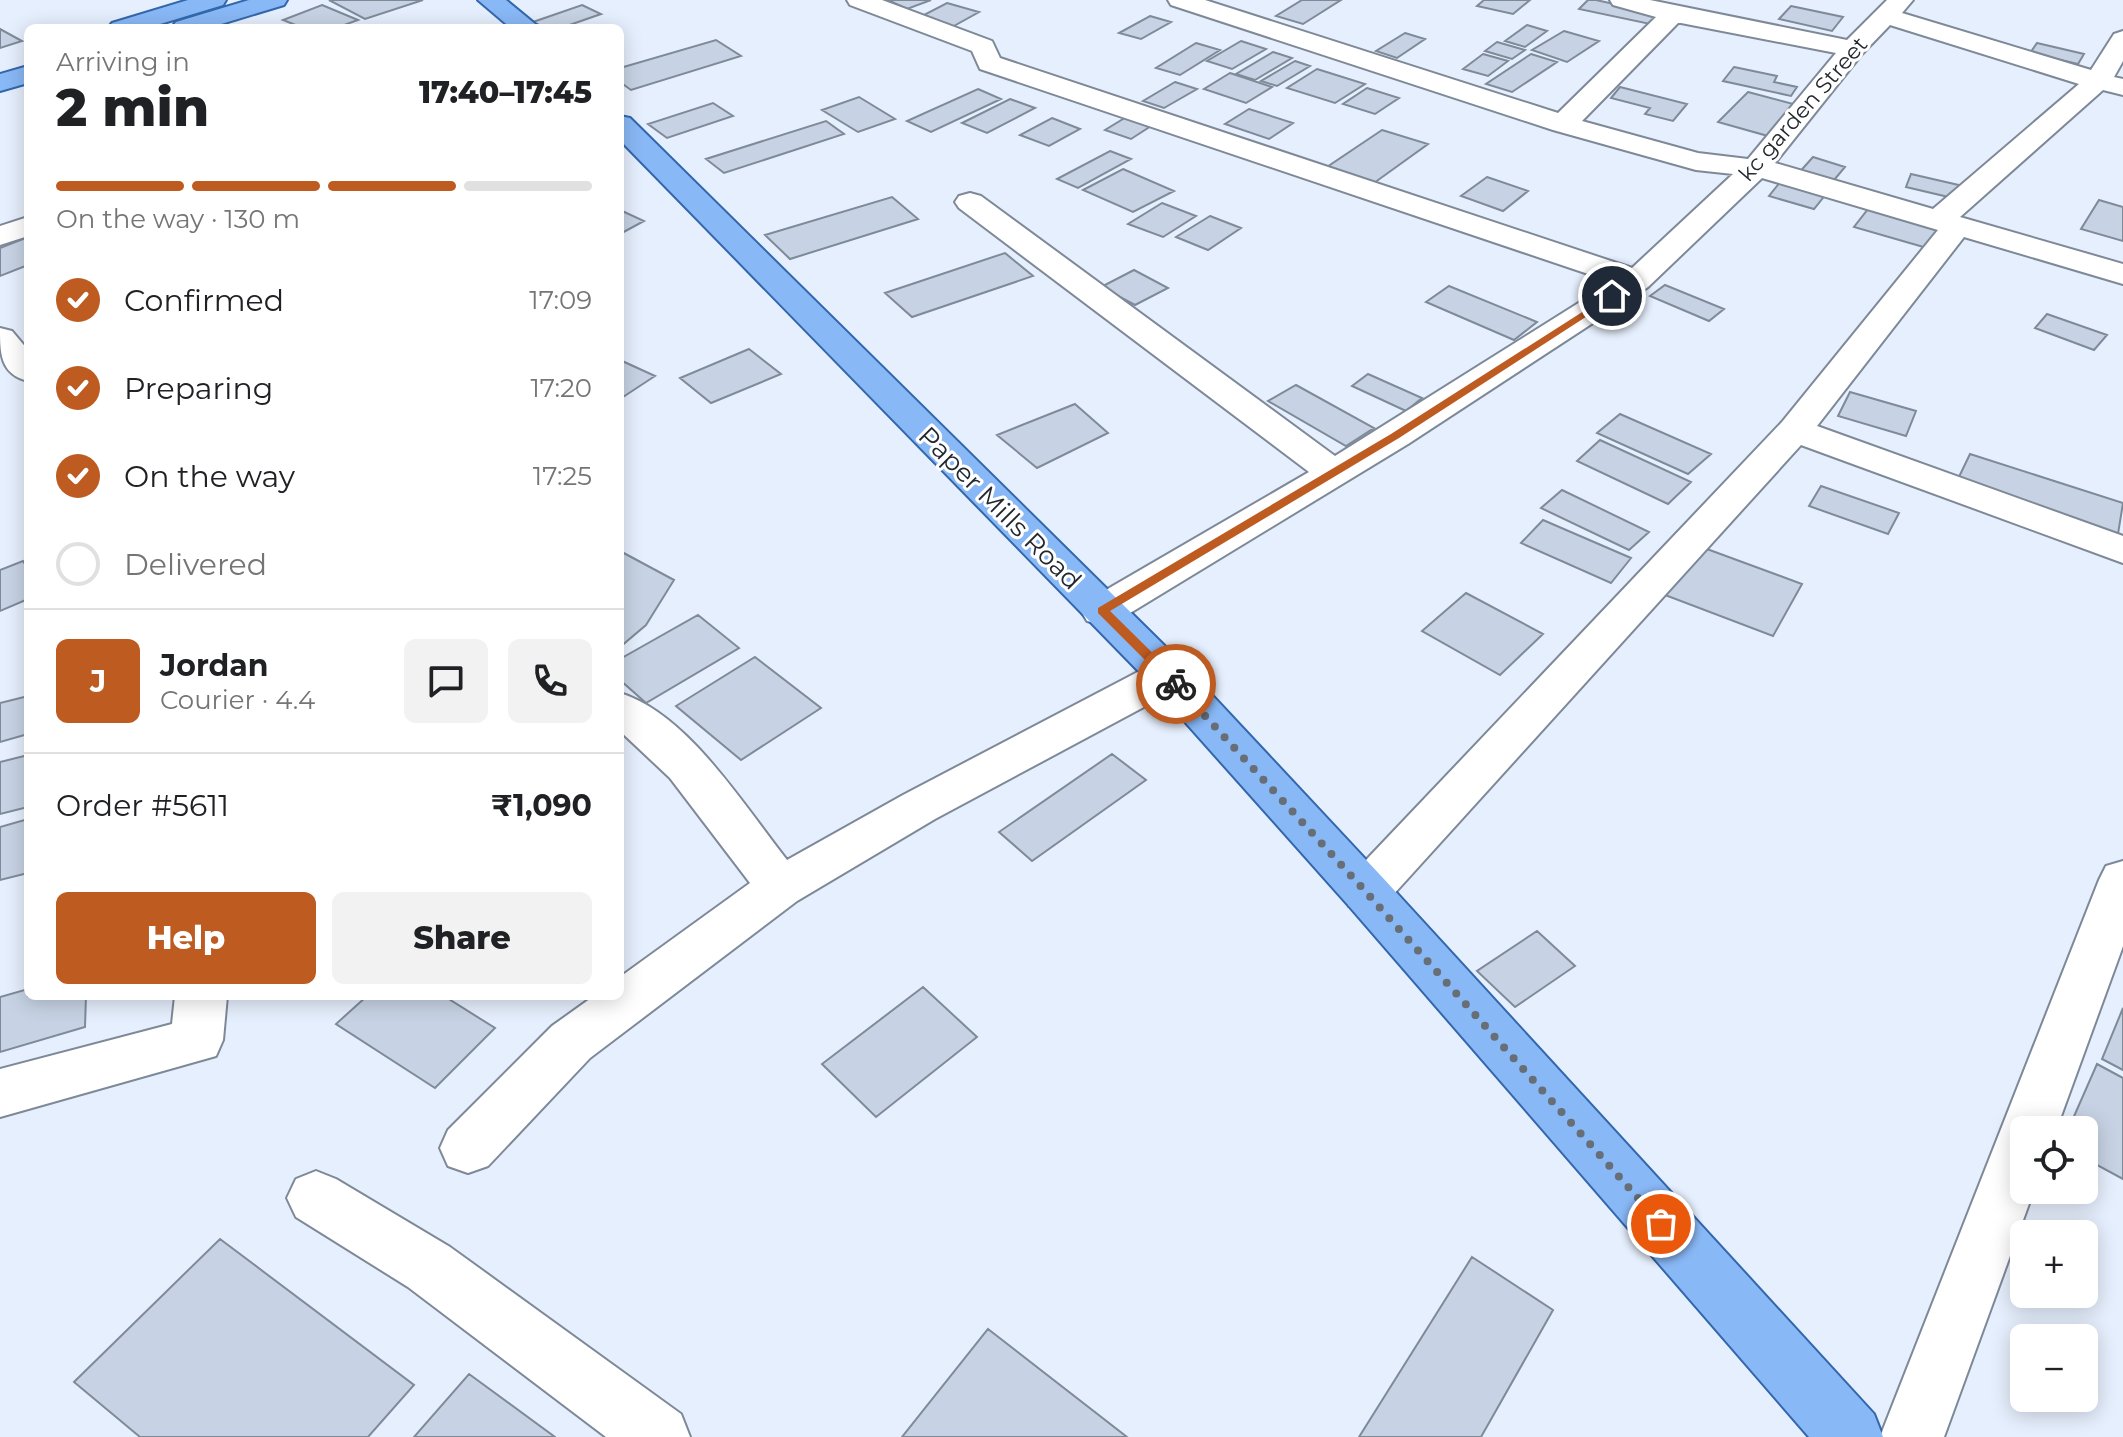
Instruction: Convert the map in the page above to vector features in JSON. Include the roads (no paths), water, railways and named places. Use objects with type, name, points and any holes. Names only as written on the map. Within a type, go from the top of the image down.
[{"type":"main road","points":[[134,24],[214,0]]},
{"type":"main road","points":[[195,24],[275,0]]},
{"type":"main road","points":[[490,0],[518,24]]},
{"type":"main road","points":[[0,64],[24,57]]},
{"type":"main road","points":[[0,83],[24,75]]},
{"type":"main road","name":"Paper Mills Road","points":[[624,128],[1168,675],[1366,892],[1851,1437]]},
{"type":"street","points":[[859,0],[983,46],[989,63],[1637,280]]},
{"type":"street","points":[[1180,0],[1563,124],[1696,161],[1756,168],[2123,274]]},
{"type":"street","points":[[1622,0],[1673,14],[1853,49]]},
{"type":"street","points":[[1894,8],[2110,84]]},
{"type":"street","name":"kc garden Street","points":[[1102,611],[1395,436],[1637,280],[1756,168],[1853,49],[1894,8]]},
{"type":"street","points":[[1563,124],[1673,14]]},
{"type":"street","points":[[1366,892],[1795,430],[1948,223],[2110,84],[2123,39]]},
{"type":"street","points":[[970,202],[1333,472]]},
{"type":"street","points":[[0,236],[24,227]]},
{"type":"street","points":[[0,338],[24,366]]},
{"type":"street","points":[[1795,430],[2123,550]]},
{"type":"street","points":[[468,1148],[571,1042],[780,887],[919,807],[1168,675]]},
{"type":"street","points":[[624,711],[638,719],[682,762],[780,887]]},
{"type":"street","points":[[2033,1116],[2123,880]]},
{"type":"street","points":[[0,1093],[197,1040],[208,1000]]},
{"type":"street","points":[[1912,1437],[2010,1179]]},
{"type":"street","points":[[316,1198],[429,1267],[658,1437]]}]
